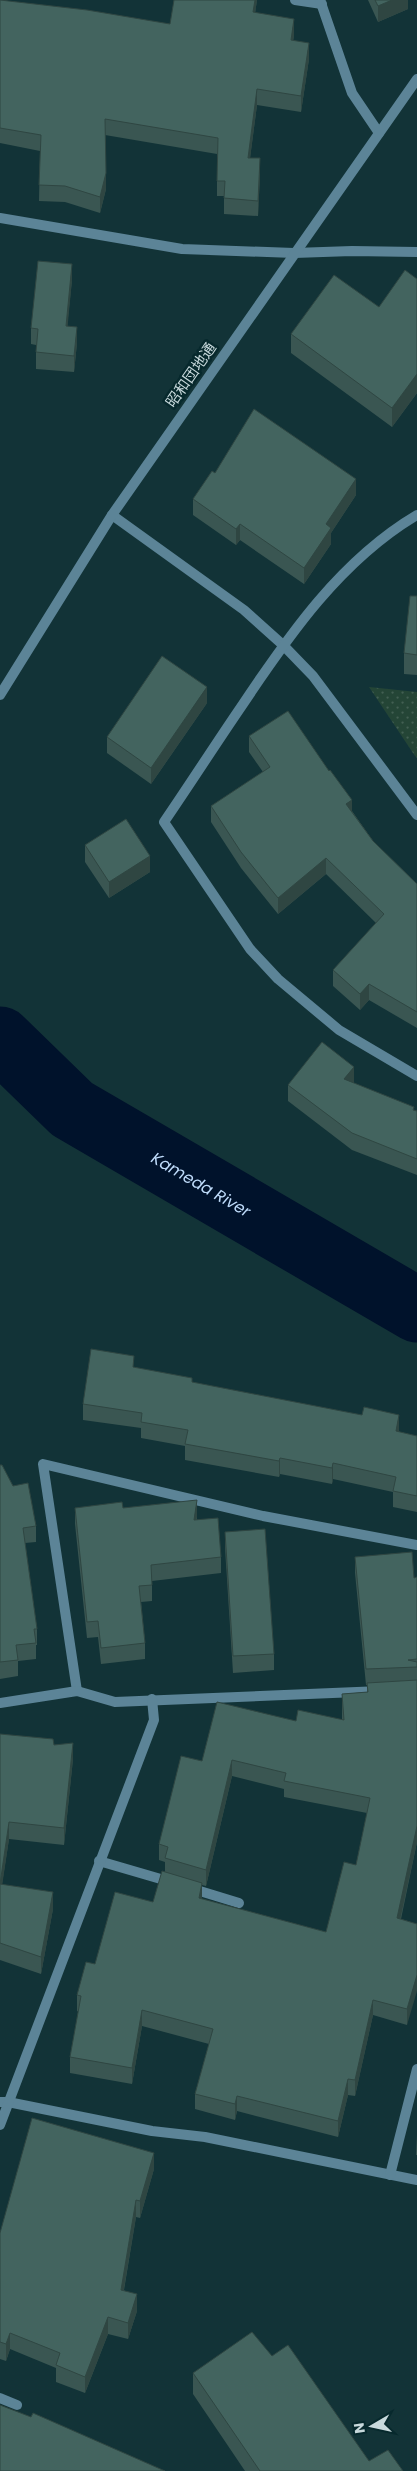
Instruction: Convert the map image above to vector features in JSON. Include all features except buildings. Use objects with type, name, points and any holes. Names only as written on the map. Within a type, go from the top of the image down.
[{"type":"street","points":[[294,0],[321,2],[352,93],[379,133]]},
{"type":"street","name":"昭和団地通","points":[[0,695],[112,515],[417,79]]},
{"type":"street","points":[[0,218],[182,249],[294,253],[352,251],[417,252]]},
{"type":"street","points":[[112,515],[244,610],[283,645],[313,676],[417,815]]},
{"type":"street","points":[[417,515],[397,527],[353,563],[283,645],[164,822],[250,949],[278,979],[339,1030],[417,1076]]},
{"type":"street","points":[[77,1691],[43,1464],[263,1516],[417,1545]]},
{"type":"street","points":[[0,1702],[77,1691],[114,1702],[388,1691]]},
{"type":"street","points":[[0,2125],[4,2102],[154,1720],[152,1699]]},
{"type":"street","points":[[99,1861],[239,1903]]},
{"type":"street","points":[[390,2175],[417,2069]]},
{"type":"street","points":[[4,2102],[152,2131],[205,2137],[417,2180]]},
{"type":"street","points":[[0,2398],[17,2405]]},
{"type":"green space","points":[[369,687],[417,692],[417,758],[415,756]]},
{"type":"waterway","name":"Kameda River","points":[[0,1039],[72,1109],[417,1310]]}]
